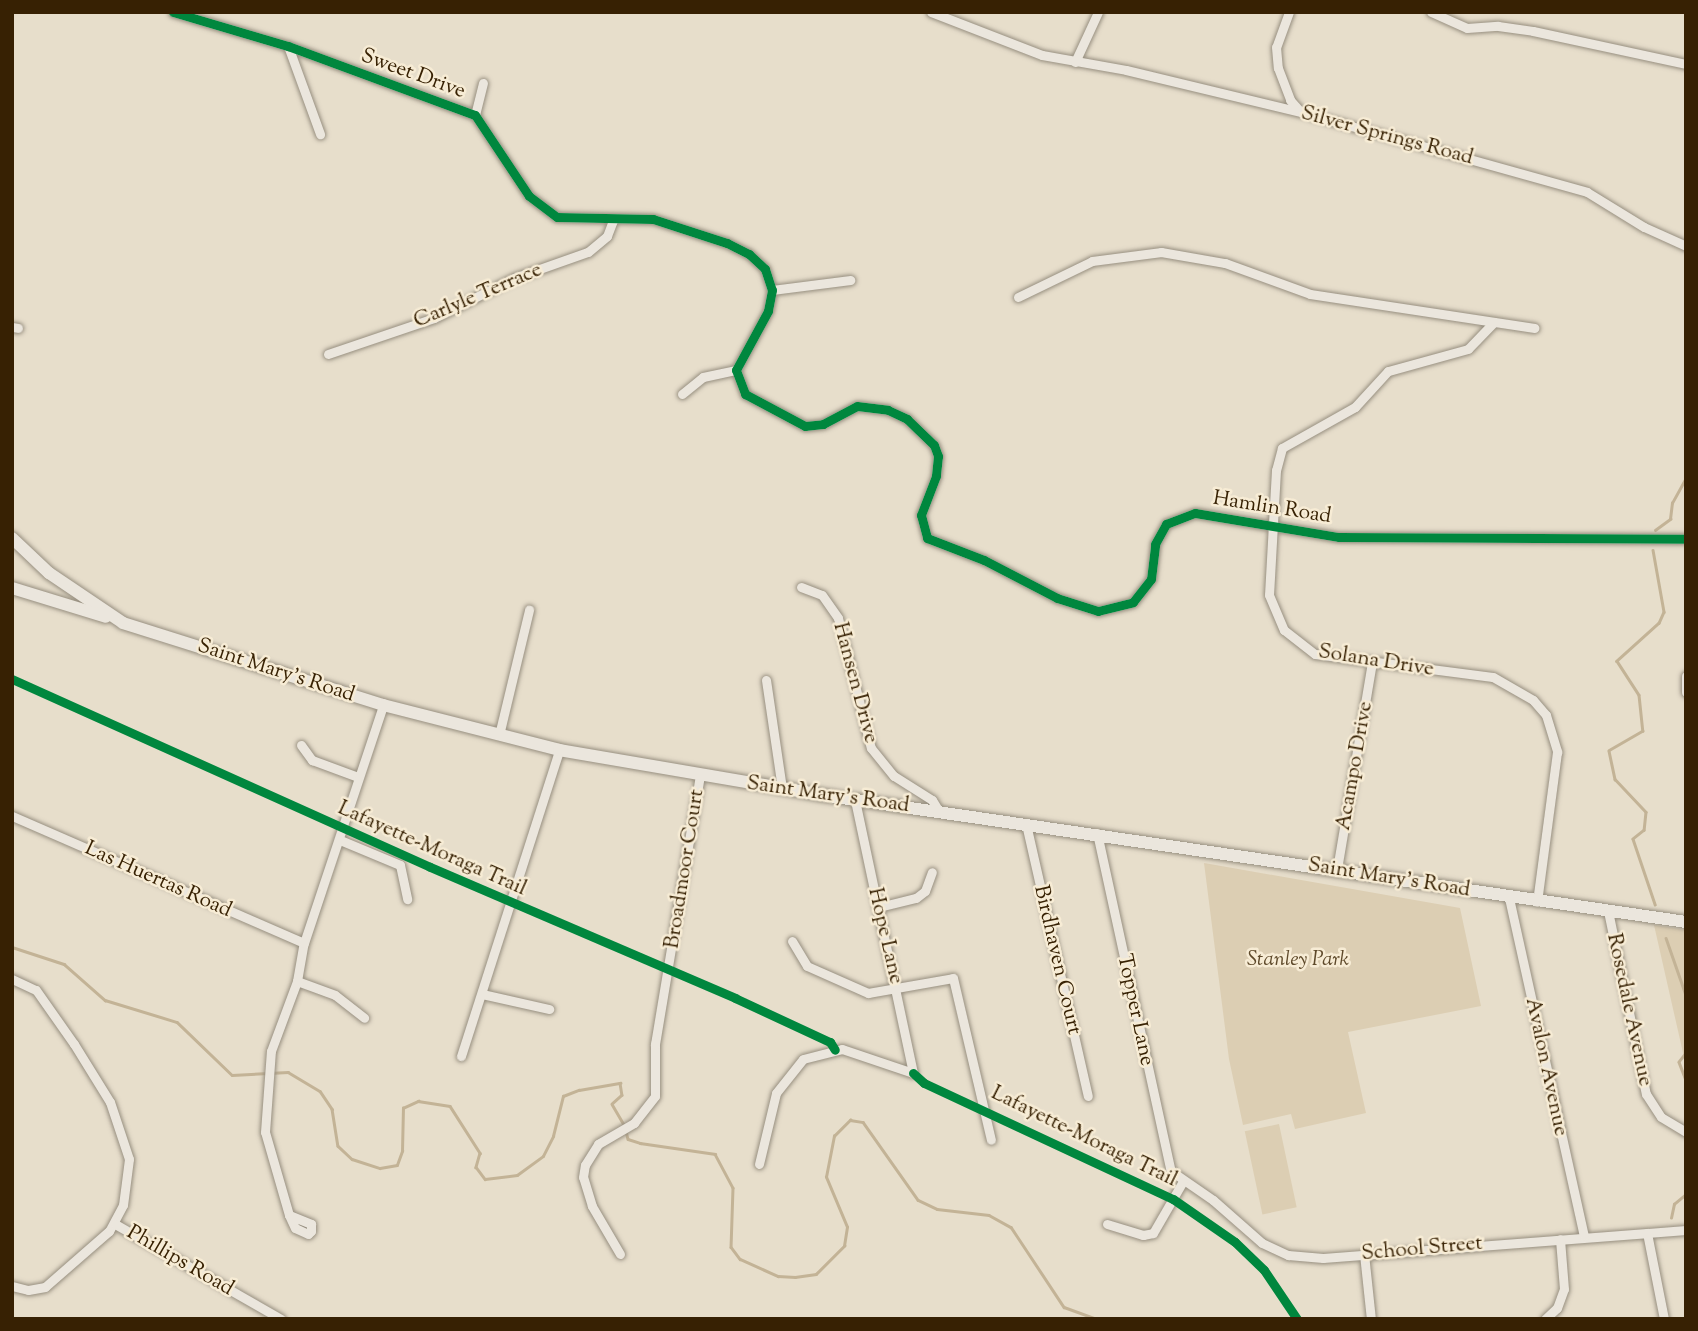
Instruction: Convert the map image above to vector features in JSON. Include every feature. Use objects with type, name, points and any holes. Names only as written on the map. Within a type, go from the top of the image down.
[{"type":"street","name":"Sweet Drive","points":[[173,12],[288,46],[475,115],[529,196],[557,217],[653,219],[727,243],[765,269],[772,290]]},
{"type":"street","name":"Silver Springs Road","points":[[931,12],[1016,47],[1301,112],[1587,192],[1644,228],[1686,246]]},
{"type":"street","points":[[1075,62],[1098,12]]},
{"type":"street","points":[[1289,12],[1276,47],[1278,68],[1290,100],[1301,112]]},
{"type":"street","points":[[1431,12],[1467,28],[1499,26],[1534,31],[1686,64]]},
{"type":"street","points":[[288,46],[320,134]]},
{"type":"street","points":[[475,115],[483,83]]},
{"type":"street","name":"Carlyle Terrace","points":[[328,354],[433,318],[514,278],[588,252],[607,236],[613,220]]},
{"type":"street","points":[[1018,297],[1092,261],[1130,253],[1181,254],[1225,262],[1310,295],[1534,328]]},
{"type":"street","points":[[682,394],[703,377],[736,370],[768,311],[772,290],[850,280]]},
{"type":"street","name":"Solana Drive","points":[[1494,321],[1468,349],[1397,366],[1381,376],[1347,413],[1289,440],[1278,458],[1269,595],[1284,629],[1315,654],[1493,677],[1517,687],[1546,715],[1554,737],[1557,773],[1537,902]]},
{"type":"street","name":"Hamlin Road","points":[[736,370],[745,394],[795,424],[823,424],[843,410],[868,406],[888,410],[921,430],[938,456],[936,476],[921,515],[920,526],[927,538],[984,560],[1057,598],[1106,611],[1133,602],[1148,586],[1155,544],[1166,524],[1195,513],[1339,537],[1686,539]]},
{"type":"street","name":"Saint Mary's Road","points":[[12,538],[49,573],[123,623],[383,705],[559,750],[855,800],[1097,833],[1509,898],[1686,922]]},
{"type":"street","name":"Hansen Drive","points":[[800,587],[822,594],[838,618],[871,748],[894,776],[932,800],[939,811]]},
{"type":"street","points":[[12,588],[123,623]]},
{"type":"street","points":[[499,735],[529,610]]},
{"type":"street","name":"Acampo Drive","points":[[1337,869],[1372,663]]},
{"type":"street","points":[[1686,676],[1686,692]]},
{"type":"street","points":[[766,680],[782,788]]},
{"type":"street","points":[[289,1215],[265,1132],[272,1058],[298,981],[304,943],[383,705]]},
{"type":"street","points":[[301,745],[312,760],[358,777]]},
{"type":"street","points":[[461,1056],[559,750]]},
{"type":"street","name":"Broadmoor Court","points":[[620,1254],[592,1206],[583,1177],[590,1154],[611,1135],[634,1123],[655,1096],[654,1044],[700,775]]},
{"type":"street","name":"Hope Lane","points":[[759,1164],[776,1093],[803,1059],[842,1049],[913,1073],[898,990],[855,800]]},
{"type":"street","name":"Las Huertas Road","points":[[12,816],[304,943]]},
{"type":"street","name":"Birdhaven Court","points":[[1026,824],[1088,1096]]},
{"type":"street","name":"Topper Lane","points":[[1097,833],[1166,1156],[1171,1171],[1183,1181]]},
{"type":"street","points":[[340,841],[400,865],[407,899]]},
{"type":"street","points":[[879,907],[916,898],[925,891],[932,872]]},
{"type":"street","name":"Avalon Avenue","points":[[1509,898],[1584,1236]]},
{"type":"street","name":"Rosedale Avenue","points":[[1608,911],[1646,1094],[1661,1117],[1686,1132]]},
{"type":"street","points":[[792,941],[807,966],[834,982],[868,993],[898,990],[953,978],[991,1140]]},
{"type":"street","points":[[12,979],[44,1000],[119,1121],[129,1159],[128,1186],[115,1224],[45,1287],[28,1290],[12,1286]]},
{"type":"street","points":[[298,981],[335,995],[365,1018]]},
{"type":"street","points":[[482,994],[549,1009]]},
{"type":"street","points":[[1107,1224],[1143,1235],[1153,1233],[1183,1181]]},
{"type":"street","name":"School Street","points":[[1183,1181],[1280,1252],[1305,1258],[1686,1230]]},
{"type":"street","name":"Phillips Road","points":[[115,1224],[281,1319]]},
{"type":"street","points":[[1647,1233],[1664,1319]]},
{"type":"street","points":[[1545,1319],[1557,1308],[1564,1289],[1560,1238]]},
{"type":"street","points":[[1364,1254],[1371,1319]]},
{"type":"green space","name":"Stanley Park","points":[[1204,863],[1460,908],[1481,1006],[1348,1032],[1366,1113],[1295,1129],[1291,1114],[1243,1125],[1229,1059]]},
{"type":"green space","points":[[1654,925],[1686,930],[1686,1066]]},
{"type":"green space","points":[[1279,1124],[1297,1207],[1262,1214],[1245,1131]]},
{"type":"waterway","points":[[1655,530],[1670,519],[1672,503],[1686,478]]},
{"type":"waterway","points":[[1653,550],[1664,612],[1659,623],[1617,661],[1639,695],[1643,731],[1609,751],[1615,779],[1646,812],[1644,830],[1633,839],[1655,904]]},
{"type":"waterway","points":[[1666,938],[1686,995]]},
{"type":"waterway","points":[[12,947],[64,964],[105,1000],[177,1022],[232,1075],[288,1072],[320,1091],[332,1109],[338,1146],[352,1159],[380,1168],[397,1165],[402,1151],[403,1108],[418,1101],[450,1106],[480,1153],[476,1167],[485,1179],[517,1175],[543,1156],[553,1136],[563,1096],[579,1090],[620,1083],[622,1095],[612,1104],[624,1125]]},
{"type":"waterway","points":[[1686,1053],[1679,1062],[1686,1080]]},
{"type":"waterway","points":[[626,1131],[628,1139],[640,1143],[715,1154],[733,1188],[731,1247],[740,1259],[778,1276],[795,1277],[816,1274],[844,1246],[847,1227],[826,1177],[834,1136],[850,1120],[863,1122],[918,1200],[937,1209],[989,1215],[1011,1227],[1064,1307],[1097,1319]]},
{"type":"waterway","points":[[1671,1218],[1674,1204],[1686,1194]]},
{"type":"cycle path","points":[[173,12],[288,46],[475,115],[529,196],[557,217],[653,219],[727,243],[749,254],[765,269],[772,290],[768,311],[736,370],[745,394],[805,426],[823,424],[857,406],[888,410],[907,419],[934,445],[938,456],[936,476],[921,515],[927,538],[984,560],[1057,598],[1098,611],[1133,602],[1151,579],[1155,544],[1166,524],[1195,513],[1339,537],[1686,539]]},
{"type":"cycle path","name":"Lafayette-Moraga Trail","points":[[12,679],[430,867],[735,998],[830,1042],[835,1050]]},
{"type":"cycle path","name":"Lafayette-Moraga Trail","points":[[913,1073],[924,1083],[1173,1199],[1235,1242],[1264,1270],[1297,1319]]}]
